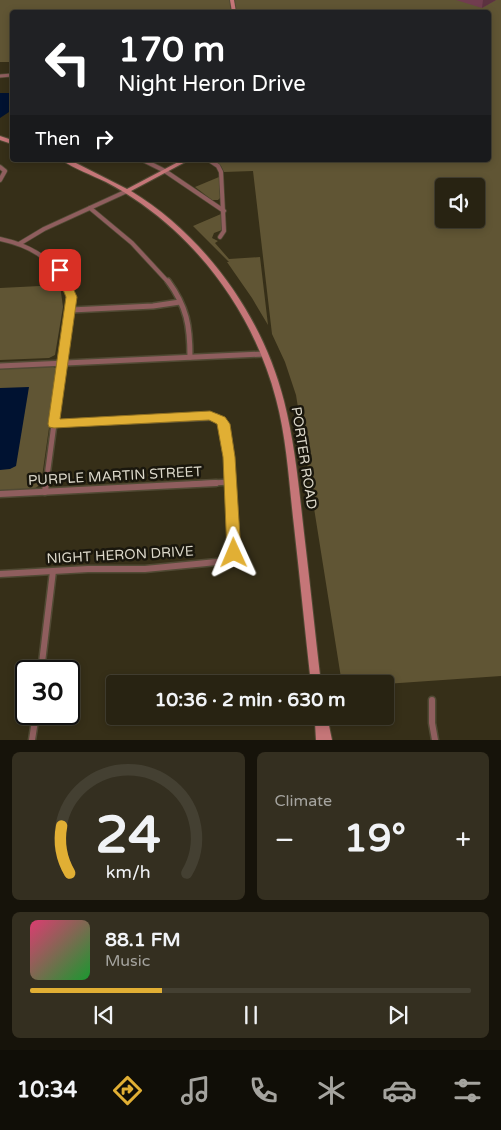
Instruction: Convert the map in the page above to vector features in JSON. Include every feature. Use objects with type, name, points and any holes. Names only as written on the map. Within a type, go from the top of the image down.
[{"type":"main road","name":"PORTER ROAD","points":[[70,162],[89,170],[127,192],[154,209],[174,227],[208,262],[244,315],[264,354],[280,398],[290,450],[315,675]]},
{"type":"main road","points":[[127,192],[182,162]]},
{"type":"main road","points":[[321,725],[321,740]]},
{"type":"main road","points":[[323,725],[327,740]]},
{"type":"street","points":[[147,162],[165,171],[224,211]]},
{"type":"street","points":[[212,162],[220,168],[224,211],[224,231],[220,237]]},
{"type":"street","points":[[0,167],[5,173],[0,180]]},
{"type":"street","points":[[19,244],[44,229],[127,192]]},
{"type":"street","points":[[90,208],[134,243],[160,272],[180,302],[188,319],[190,357]]},
{"type":"street","points":[[0,239],[19,244],[45,256],[60,270],[71,297],[71,310],[45,492]]},
{"type":"street","points":[[71,310],[154,306],[180,302]]},
{"type":"street","points":[[0,366],[264,354]]},
{"type":"street","name":"NIGHT HERON DRIVE","points":[[0,574],[146,569],[227,561],[232,557],[234,547],[231,482],[224,424],[216,417],[54,424]]},
{"type":"street","name":"PURPLE MARTIN STREET","points":[[0,494],[231,482]]},
{"type":"street","points":[[42,660],[53,571]]},
{"type":"street","points":[[432,700],[432,723],[435,740]]},
{"type":"street","points":[[32,740],[34,725]]},
{"type":"shaded area","points":[[0,0],[501,0],[501,676],[394,683],[394,675],[341,675],[296,395],[285,362],[272,334],[253,171],[224,172],[221,166],[216,162],[491,162],[491,10],[10,10],[10,62],[0,62]]},
{"type":"shaded area","points":[[219,177],[220,198],[218,200],[212,200],[195,187]]},
{"type":"shaded area","points":[[221,214],[222,230],[214,233],[212,238],[218,241],[215,243],[229,259],[260,257],[268,325],[227,262],[229,262],[193,226]]},
{"type":"shaded area","points":[[60,285],[63,307],[55,355],[49,358],[0,360],[0,288]]},
{"type":"shaded area","points":[[52,366],[57,369],[57,372],[41,484],[34,489],[0,491],[0,369]]},
{"type":"water","points":[[0,93],[10,93],[10,111],[0,118]]},
{"type":"water","points":[[29,387],[16,466],[0,470],[0,388]]},
{"type":"route","points":[[60,270],[69,289],[71,310],[54,424],[210,416],[221,420],[224,424],[229,457],[234,553]]}]
